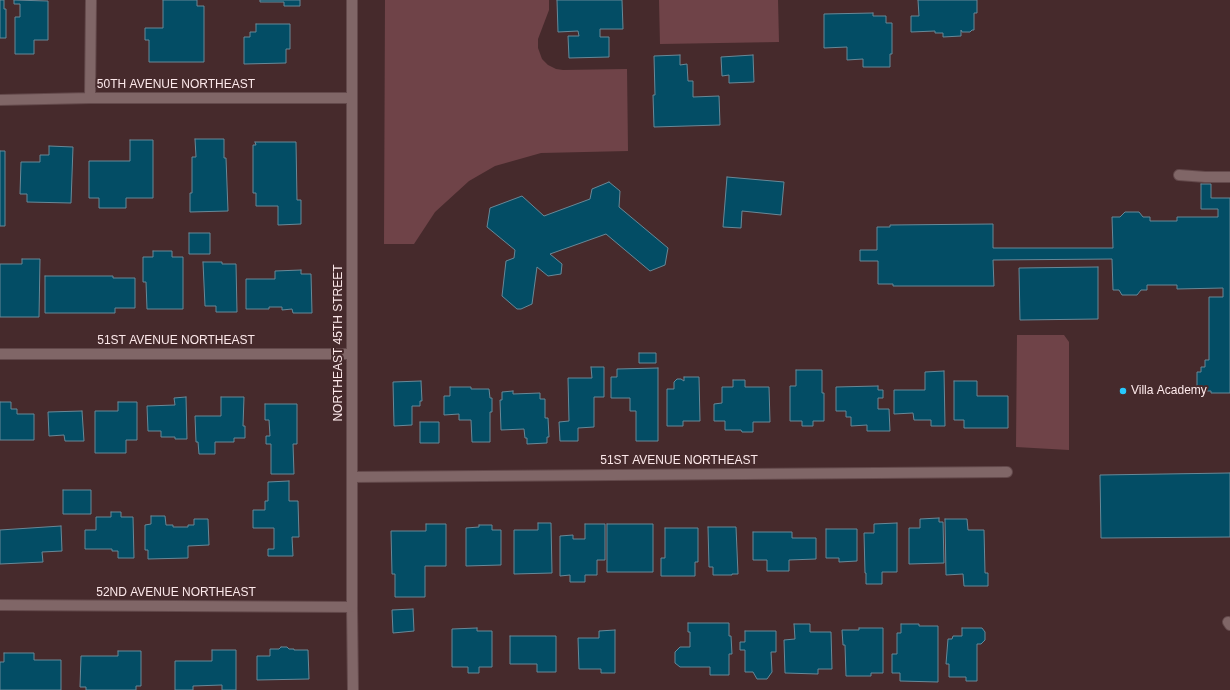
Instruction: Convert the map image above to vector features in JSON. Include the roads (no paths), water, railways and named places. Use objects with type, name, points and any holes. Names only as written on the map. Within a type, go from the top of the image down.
[{"type":"street","points":[[90,98],[91,0]]},
{"type":"street","name":"NORTHEAST 45TH STREET","points":[[352,0],[352,688]]},
{"type":"street","name":"50TH AVENUE NORTHEAST","points":[[0,100],[90,98],[352,98]]},
{"type":"street","points":[[1179,175],[1230,177]]},
{"type":"street","name":"51ST AVENUE NORTHEAST","points":[[0,354],[352,354]]},
{"type":"street","name":"51ST AVENUE NORTHEAST","points":[[352,477],[1007,472]]},
{"type":"street","name":"52ND AVENUE NORTHEAST","points":[[0,605],[352,607]]},
{"type":"place","name":"Villa Academy","points":[[1123,391]]}]
